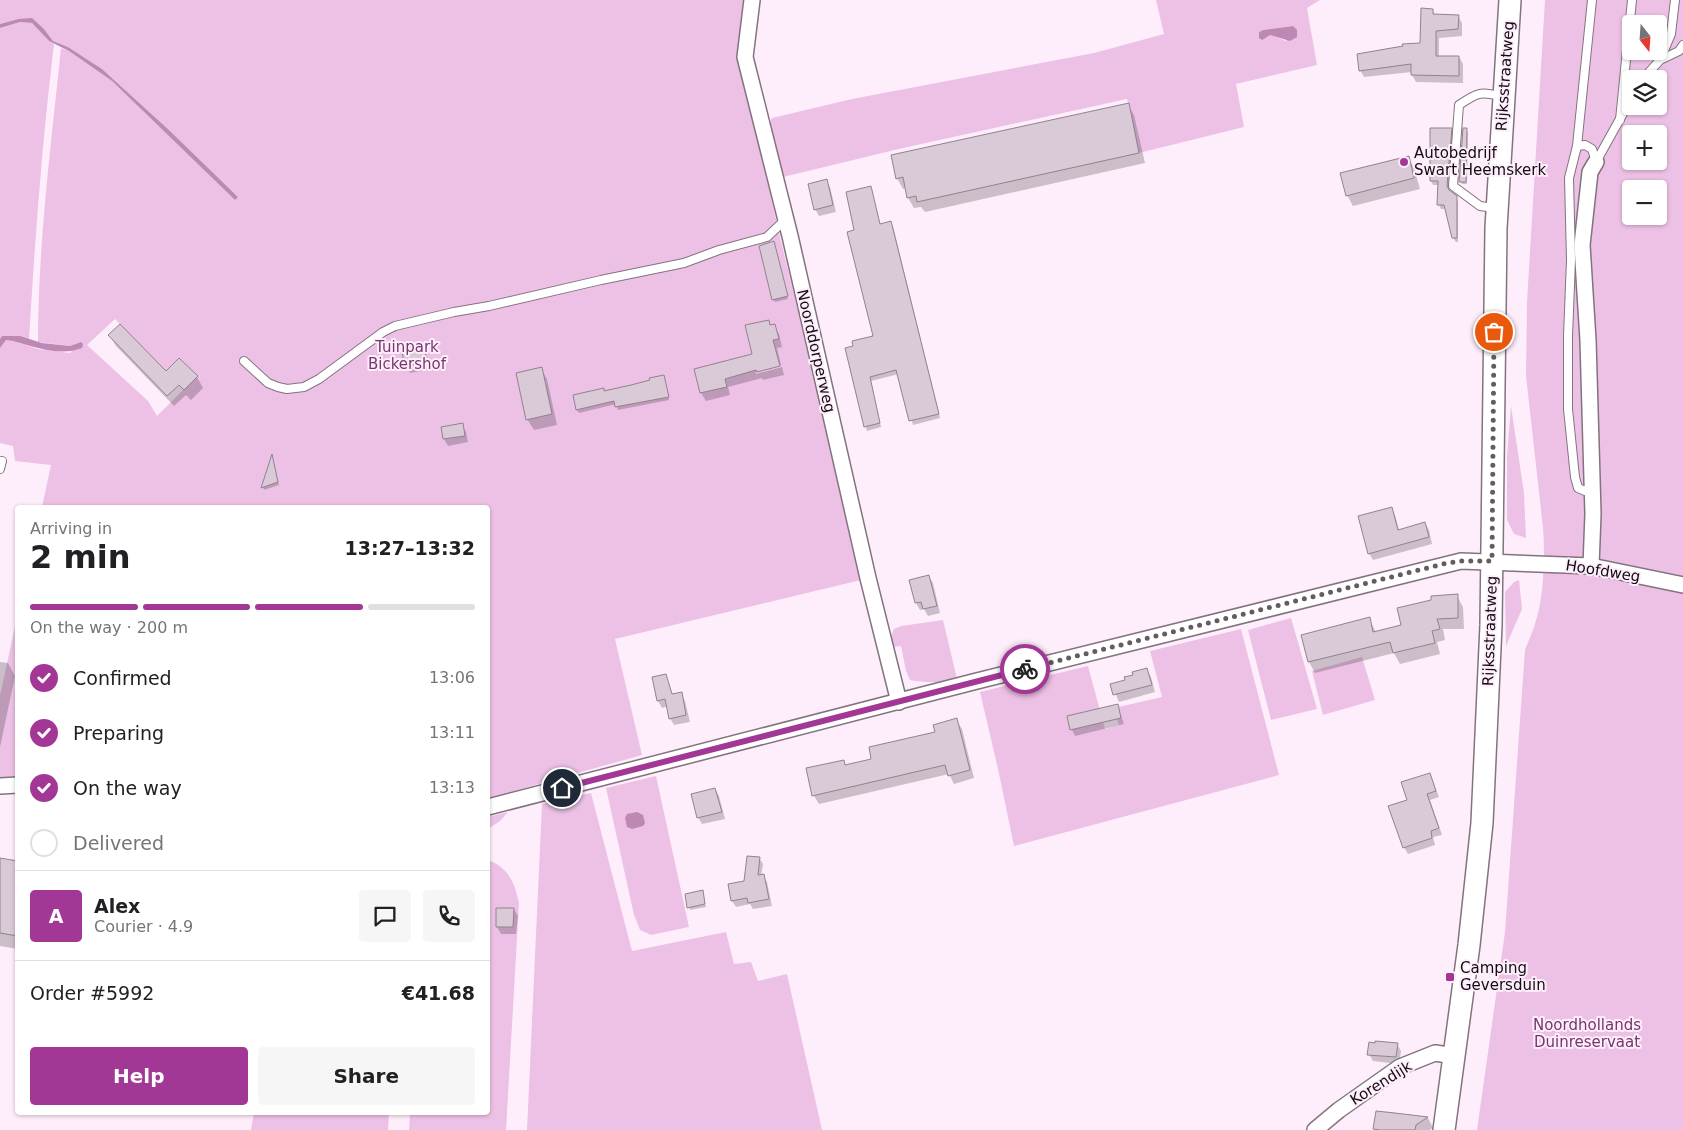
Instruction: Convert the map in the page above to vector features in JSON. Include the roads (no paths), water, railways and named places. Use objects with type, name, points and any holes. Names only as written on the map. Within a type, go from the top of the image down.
[{"type":"main road","name":"Rijksstraatweg","points":[[1444,1130],[1460,1021],[1482,823],[1491,626],[1497,208],[1510,0]]},
{"type":"street","name":"Noorddorperweg","points":[[752,0],[745,57],[786,219],[866,569],[899,702]]},
{"type":"street","points":[[1591,566],[1593,514],[1588,340],[1582,245],[1590,172],[1596,162]]},
{"type":"street","name":"Hoofdweg","points":[[490,806],[1443,564],[1461,561],[1492,561],[1591,566],[1683,586]]},
{"type":"street","points":[[0,786],[15,785]]},
{"type":"street","name":"Korendijk","points":[[1315,1130],[1400,1067],[1435,1053],[1455,1056]]},
{"type":"lane","points":[[1592,0],[1576,146],[1569,178],[1571,260],[1568,336],[1568,409],[1575,477],[1578,488],[1585,491],[1592,483]]},
{"type":"lane","points":[[1620,120],[1632,0]]},
{"type":"lane","points":[[1668,41],[1671,34],[1675,0]]},
{"type":"lane","points":[[1668,56],[1679,51],[1683,45]]},
{"type":"lane","points":[[1651,70],[1660,60]]},
{"type":"lane","points":[[1497,208],[1480,206],[1453,186],[1459,105],[1472,96],[1485,92],[1503,97]]},
{"type":"lane","points":[[1596,162],[1623,115]]},
{"type":"lane","points":[[1576,146],[1585,145],[1592,149],[1596,162]]},
{"type":"lane","points":[[244,361],[268,383],[287,390],[304,387],[319,379],[383,332],[395,326],[684,263],[719,250],[767,237],[786,219]]},
{"type":"place","name":"Autobedrijf Swart Heemskerk","points":[[1404,162]]},
{"type":"place","name":"Camping Geversduin","points":[[1450,977]]},
{"type":"park label","name":"Tuinpark Bickershof","points":[[407,356]]},
{"type":"park label","name":"Noordhollands Duinreservaat","points":[[1587,1034]]}]
